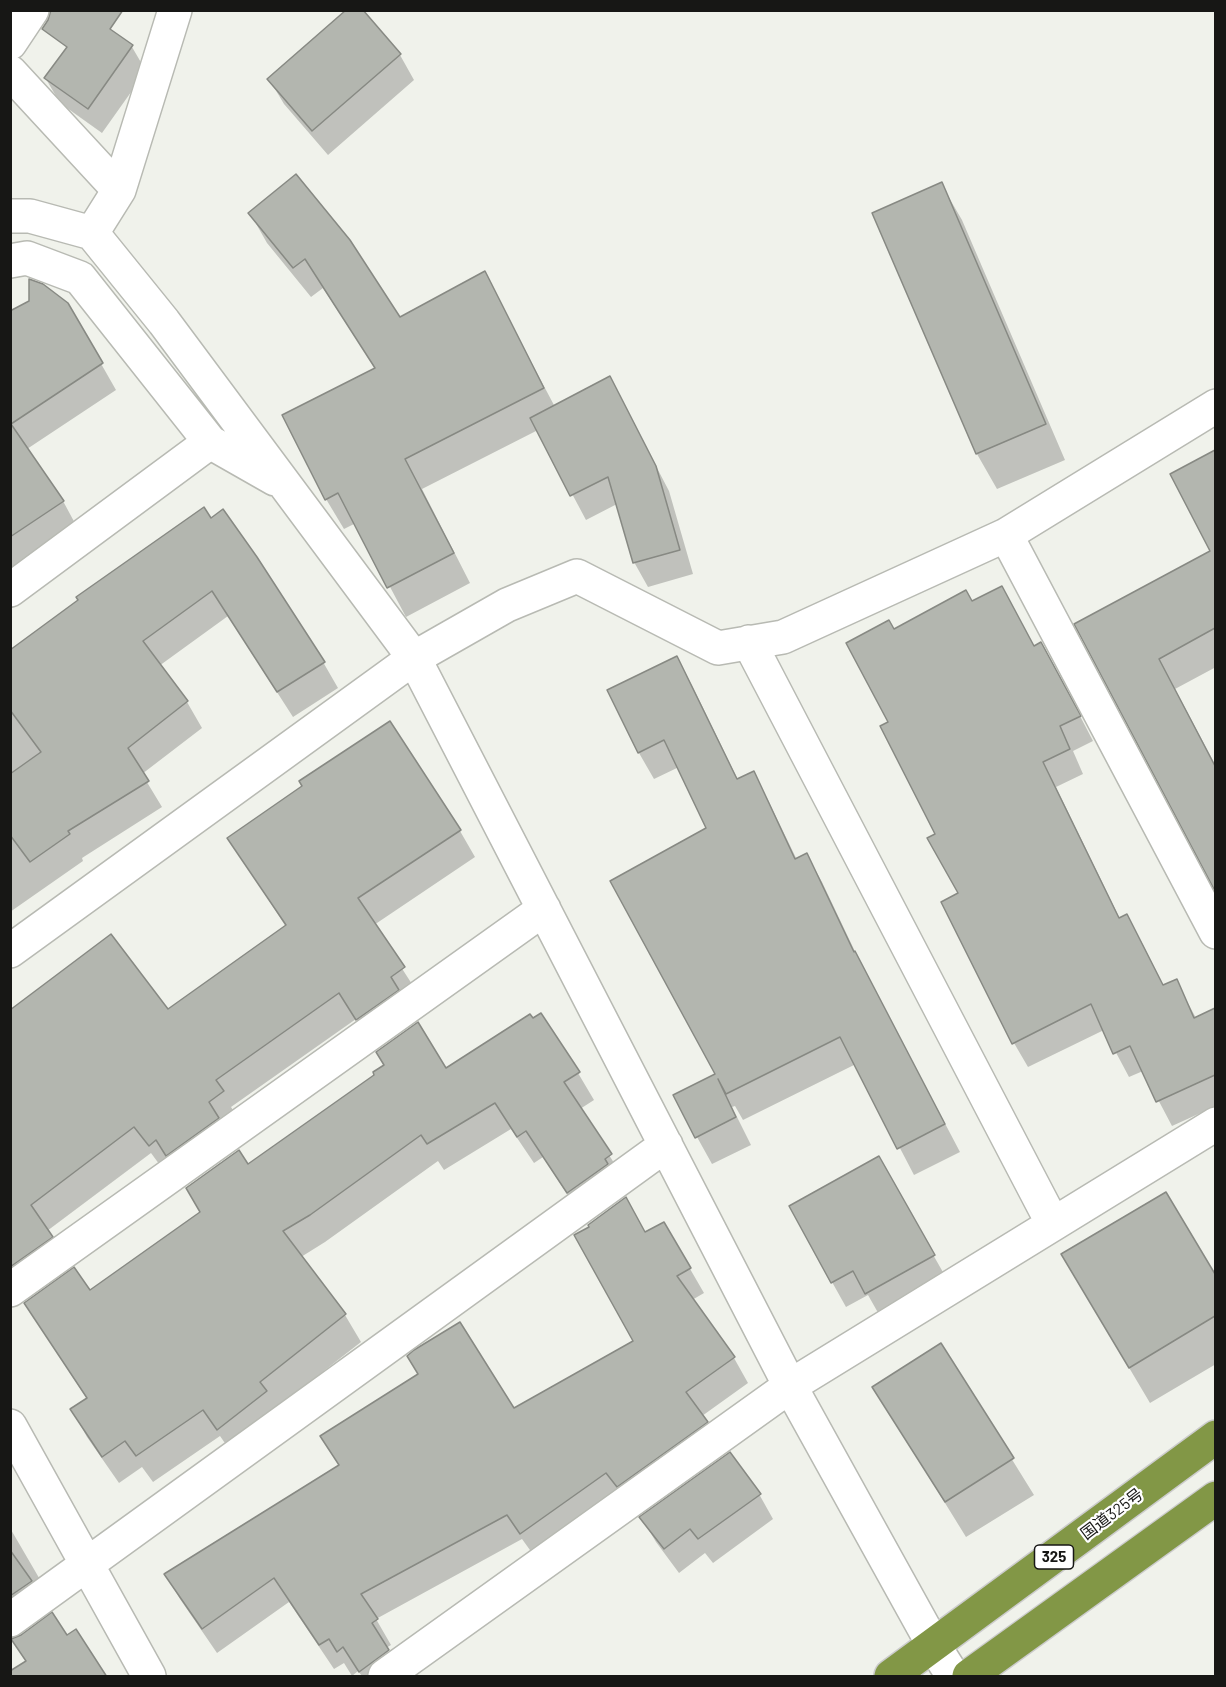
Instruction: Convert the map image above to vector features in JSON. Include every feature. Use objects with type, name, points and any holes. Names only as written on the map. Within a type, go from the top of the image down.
[{"type":"highway","name":"国道325号","points":[[891,1677],[1215,1437]]},
{"type":"highway","points":[[969,1677],[1215,1498]]},
{"type":"street","points":[[10,43],[32,10]]},
{"type":"street","points":[[92,233],[119,190],[175,10]]},
{"type":"street","points":[[10,72],[119,190]]},
{"type":"street","points":[[10,216],[30,216],[92,233],[164,322],[414,658],[790,1386],[953,1677]]},
{"type":"street","points":[[10,261],[27,258],[80,278],[210,442],[285,484]]},
{"type":"street","points":[[10,951],[414,658],[507,605],[577,576],[718,648],[783,637],[1006,535],[1215,406]]},
{"type":"street","points":[[10,590],[210,442]]},
{"type":"street","points":[[1006,535],[1215,932]]},
{"type":"street","points":[[749,642],[1053,1224]]},
{"type":"street","points":[[10,1290],[544,909]]},
{"type":"street","points":[[385,1677],[790,1386],[1215,1124]]},
{"type":"street","points":[[10,1620],[666,1145]]},
{"type":"street","points":[[10,1426],[148,1677]]},
{"type":"building","points":[[51,10],[123,10],[110,29],[133,45],[88,109],[44,78],[67,47],[42,29]]},
{"type":"building","points":[[346,10],[363,10],[401,54],[312,131],[267,79]]},
{"type":"building","points":[[296,174],[350,240],[400,317],[485,271],[544,388],[405,459],[454,553],[387,588],[338,493],[325,500],[282,415],[375,368],[305,259],[293,268],[248,213]]},
{"type":"building","points":[[942,182],[1046,424],[976,454],[872,213]]},
{"type":"building","points":[[29,279],[43,284],[68,303],[103,363],[11,424],[64,501],[10,537],[10,311],[29,301]]},
{"type":"building","points":[[610,376],[656,466],[680,550],[633,563],[608,477],[570,496],[530,418]]},
{"type":"building","points":[[1215,450],[1215,628],[1159,659],[1215,766],[1215,891],[1074,624],[1210,551],[1170,474]]},
{"type":"building","points":[[204,507],[211,518],[223,509],[325,662],[277,692],[212,591],[143,641],[188,701],[128,748],[149,781],[68,831],[70,834],[30,862],[10,835],[10,774],[41,752],[10,710],[10,650],[78,600],[76,597]]},
{"type":"building","points":[[1002,586],[1034,646],[1041,642],[1081,716],[1060,726],[1070,749],[1043,762],[1119,918],[1127,914],[1163,985],[1177,979],[1194,1018],[1215,1008],[1215,1075],[1156,1102],[1130,1046],[1113,1054],[1091,1004],[1012,1044],[941,902],[958,893],[927,838],[935,834],[880,726],[888,722],[846,643],[889,620],[894,629],[966,590],[972,601]]},
{"type":"building","points":[[677,656],[737,779],[754,771],[795,859],[807,853],[854,952],[945,1124],[897,1149],[840,1037],[726,1094],[718,1079],[736,1117],[695,1138],[673,1095],[715,1074],[610,881],[706,828],[664,740],[638,753],[607,690]]},
{"type":"building","points":[[390,721],[461,830],[358,898],[405,967],[391,977],[399,990],[356,1020],[339,993],[216,1080],[224,1091],[209,1102],[219,1118],[166,1156],[156,1140],[149,1146],[134,1127],[31,1205],[53,1237],[10,1267],[10,1010],[111,934],[168,1009],[286,925],[227,838],[302,786],[299,781]]},
{"type":"building","points":[[541,1013],[580,1072],[564,1082],[612,1154],[605,1159],[608,1164],[567,1193],[526,1131],[517,1137],[495,1103],[427,1144],[421,1135],[310,1215],[283,1231],[346,1314],[260,1382],[267,1391],[217,1430],[203,1410],[136,1456],[125,1441],[102,1457],[70,1409],[87,1398],[24,1303],[74,1267],[90,1290],[200,1212],[186,1188],[239,1150],[248,1164],[374,1075],[373,1072],[384,1065],[376,1052],[418,1022],[446,1068],[530,1014],[533,1018]]},
{"type":"building","points":[[879,1156],[935,1255],[865,1294],[853,1271],[831,1283],[789,1206]]},
{"type":"building","points":[[1166,1192],[1215,1274],[1215,1316],[1129,1368],[1061,1254]]},
{"type":"building","points":[[626,1197],[645,1232],[664,1222],[691,1268],[677,1276],[735,1357],[686,1392],[708,1422],[617,1487],[606,1473],[520,1534],[507,1515],[361,1594],[378,1619],[372,1623],[389,1650],[359,1672],[343,1647],[337,1652],[329,1639],[319,1645],[274,1578],[202,1629],[164,1574],[339,1465],[320,1436],[418,1374],[407,1356],[414,1350],[460,1322],[514,1408],[633,1341],[574,1235],[589,1227],[588,1225]]},
{"type":"building","points":[[941,1343],[1014,1458],[945,1502],[872,1387]]},
{"type":"building","points":[[730,1452],[761,1494],[698,1539],[690,1529],[664,1549],[639,1517]]},
{"type":"building","points":[[10,1550],[32,1581],[10,1596]]},
{"type":"building","points":[[52,1612],[67,1635],[76,1629],[107,1677],[10,1677],[10,1671],[26,1661],[11,1639],[21,1635]]}]
